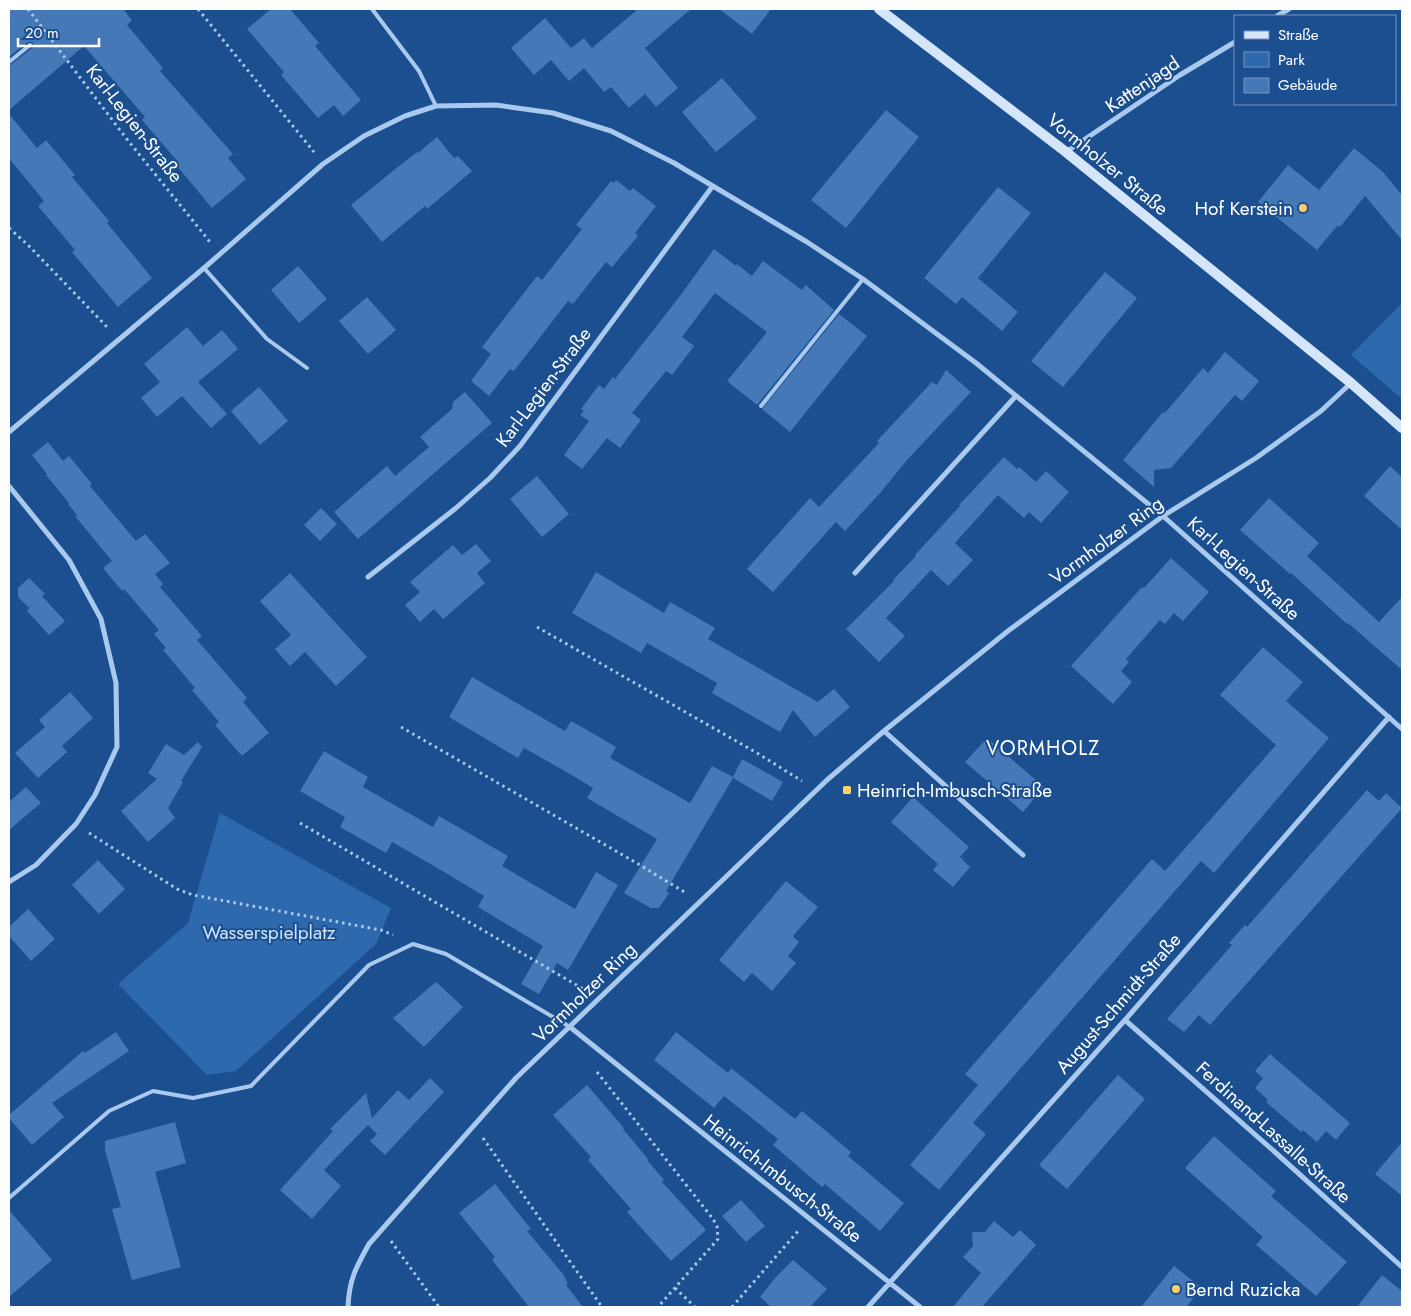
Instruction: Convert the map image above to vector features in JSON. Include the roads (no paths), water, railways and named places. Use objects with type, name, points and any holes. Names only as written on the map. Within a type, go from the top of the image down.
[{"type":"main road","name":"Vormholzer Straße","points":[[879,9],[1066,152],[1351,383],[1402,428]]},
{"type":"street","name":"Kattenjagd","points":[[1066,152],[1180,75],[1234,43]]},
{"type":"street","name":"Karl-Legien-Straße","points":[[9,432],[204,268],[323,164],[364,136],[405,116],[436,106],[496,105],[553,113],[611,131],[674,163],[807,242],[863,279],[976,363],[1015,397],[1163,516],[1402,729]]},
{"type":"street","name":"Karl-Legien-Straße","points":[[368,577],[456,508],[490,478],[520,446],[712,187]]},
{"type":"street","name":"Vormholzer Ring","points":[[348,1307],[348,1296],[354,1272],[369,1244],[516,1078],[818,790],[884,731],[1008,631],[1163,516],[1256,458],[1321,411],[1351,383]]},
{"type":"street","points":[[855,573],[1015,397]]},
{"type":"street","points":[[9,486],[69,560],[101,619],[116,683],[117,747],[95,795],[76,824],[36,865],[9,882]]},
{"type":"street","name":"August-Schmidt-Straße","points":[[868,1307],[1125,1020],[1388,717]]},
{"type":"street","points":[[884,731],[1023,855]]},
{"type":"street","name":"Ferdinand-Lassalle-Straße","points":[[1125,1020],[1402,1267]]},
{"type":"street","name":"Heinrich-Imbusch-Straße","points":[[570,1027],[920,1307]]},
{"type":"lane","points":[[372,9],[419,71],[436,106]]},
{"type":"lane","points":[[9,62],[30,45]]},
{"type":"lane","points":[[204,268],[267,339],[307,368]]},
{"type":"lane","points":[[761,406],[863,279]]},
{"type":"lane","name":"Heinrich-Imbusch-Straße","points":[[9,1198],[110,1111],[153,1091],[193,1098],[251,1086],[369,965],[413,944],[446,954],[570,1027]]},
{"type":"place","name":"Hof Kerstein","points":[[1303,208]]},
{"type":"place","name":"Heinrich-Imbusch-Straße","points":[[847,790]]},
{"type":"place","name":"Bernd Ruzicka","points":[[1176,1289]]},
{"type":"district","name":"VORMHOLZ","points":[[1043,748]]},
{"type":"park label","name":"Wasserspielplatz","points":[[269,932]]}]
